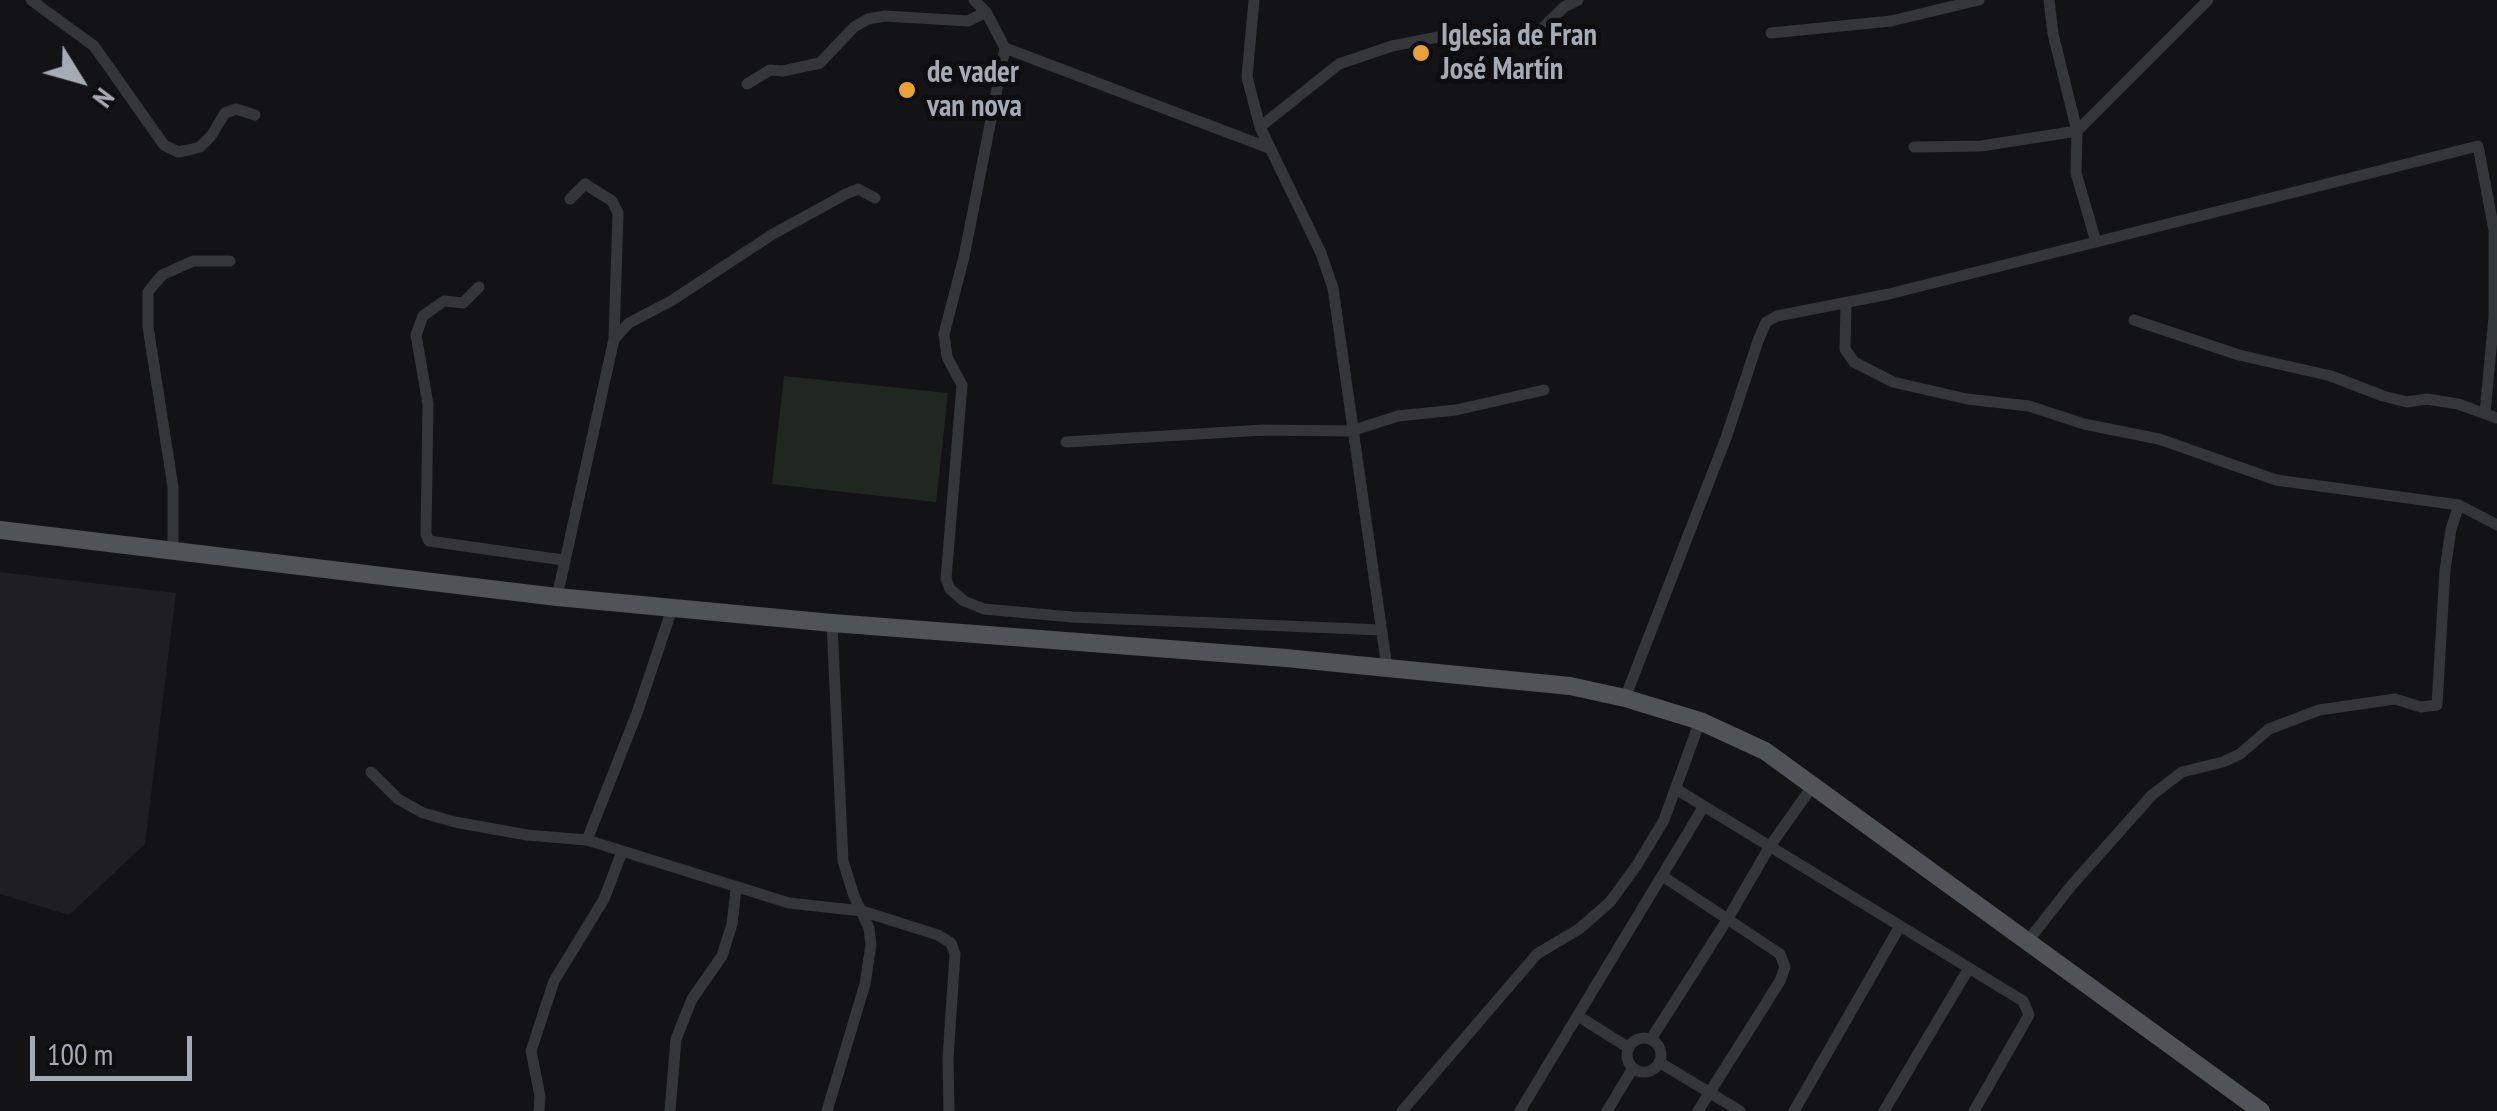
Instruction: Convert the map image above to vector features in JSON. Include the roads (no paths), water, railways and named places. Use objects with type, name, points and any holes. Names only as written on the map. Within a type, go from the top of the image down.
[{"type":"main road","points":[[0,530],[557,597],[1387,668],[1570,686],[1625,698],[1700,721],[1765,750],[2262,1111]]},
{"type":"street","points":[[31,0],[94,46],[164,145],[178,152],[200,147],[225,113],[236,109],[255,116]]},
{"type":"street","points":[[52,15],[56,0]]},
{"type":"street","points":[[974,0],[986,12],[1005,48],[964,257],[944,334],[947,357],[962,385],[946,579],[950,590],[964,601],[984,608],[1072,617],[1381,630]]},
{"type":"street","points":[[1254,0],[1248,77],[1260,126],[1321,253],[1333,288],[1387,668]]},
{"type":"street","points":[[1260,126],[1339,64],[1392,46],[1438,37],[1510,42],[1523,39],[1578,0]]},
{"type":"street","points":[[1771,34],[1891,21],[1979,0]]},
{"type":"street","points":[[2049,0],[2053,34],[2078,132],[2076,173],[2096,242]]},
{"type":"street","points":[[1914,147],[1981,146],[2078,132],[2208,0]]},
{"type":"street","points":[[747,84],[762,73],[820,64],[854,27],[868,20],[885,16],[968,21],[986,12]]},
{"type":"street","points":[[1005,48],[1269,148]]},
{"type":"street","points":[[1625,698],[1726,438],[1766,322],[1777,316],[1846,303],[2478,146],[2494,230],[2491,415],[2458,404],[2407,402],[2383,396],[2330,376],[2239,355],[2134,320]]},
{"type":"street","points":[[557,597],[614,339],[618,212],[612,202],[585,184],[570,199]]},
{"type":"street","points":[[614,339],[629,323],[672,301],[773,234],[846,194],[858,189],[875,198]]},
{"type":"street","points":[[174,553],[173,487],[148,327],[148,292],[162,275],[193,261],[230,261]]},
{"type":"street","points":[[479,287],[462,303],[444,301],[423,316],[416,335],[428,404],[426,534],[429,541],[563,560]]},
{"type":"street","points":[[1846,303],[1845,349],[1854,362],[1893,382],[1967,399],[2029,406],[2084,424],[2159,439],[2276,480],[2458,505],[2497,525]]},
{"type":"street","points":[[1066,442],[1263,430],[1351,430],[1398,416],[1477,406],[1544,390]]},
{"type":"street","points":[[2027,942],[2152,795],[2182,772],[2223,762],[2240,754],[2269,729],[2319,710],[2394,698],[2421,707],[2437,705],[2445,570],[2458,505]]},
{"type":"street","points":[[587,840],[638,713],[673,606]]},
{"type":"street","points":[[827,1111],[865,984],[871,945],[870,928],[843,861],[832,623]]},
{"type":"street","points":[[1402,1111],[1537,954],[1579,930],[1610,902],[1638,866],[1664,820],[1700,721]]},
{"type":"street","points":[[371,772],[398,798],[423,812],[527,835],[587,840],[736,889],[789,903],[862,910],[938,935],[951,943],[954,954],[949,1111]]},
{"type":"street","points":[[1650,1040],[1770,846],[1814,784]]},
{"type":"street","points":[[1676,788],[2023,1001],[2029,1016],[1974,1111]]},
{"type":"street","points":[[1520,1111],[1704,806]]},
{"type":"street","points":[[539,1111],[532,1052],[554,981],[604,899],[622,852]]},
{"type":"street","points":[[1664,877],[1780,954],[1785,967],[1698,1111]]},
{"type":"street","points":[[670,1111],[676,1039],[692,1000],[722,956],[732,924],[736,889]]},
{"type":"street","points":[[1794,1111],[1900,926]]},
{"type":"street","points":[[1884,1111],[1969,968]]},
{"type":"street","points":[[1578,1016],[1628,1048]]},
{"type":"street","points":[[1640,1038],[1650,1040],[1660,1052],[1659,1062],[1648,1072],[1633,1068],[1628,1048],[1640,1038]]},
{"type":"street","points":[[1659,1062],[1740,1111]]},
{"type":"street","points":[[1607,1111],[1633,1068]]},
{"type":"place","name":"Iglesia de Fran José Martín","points":[[1421,53]]},
{"type":"place","name":"de vader van nova","points":[[907,90]]}]
